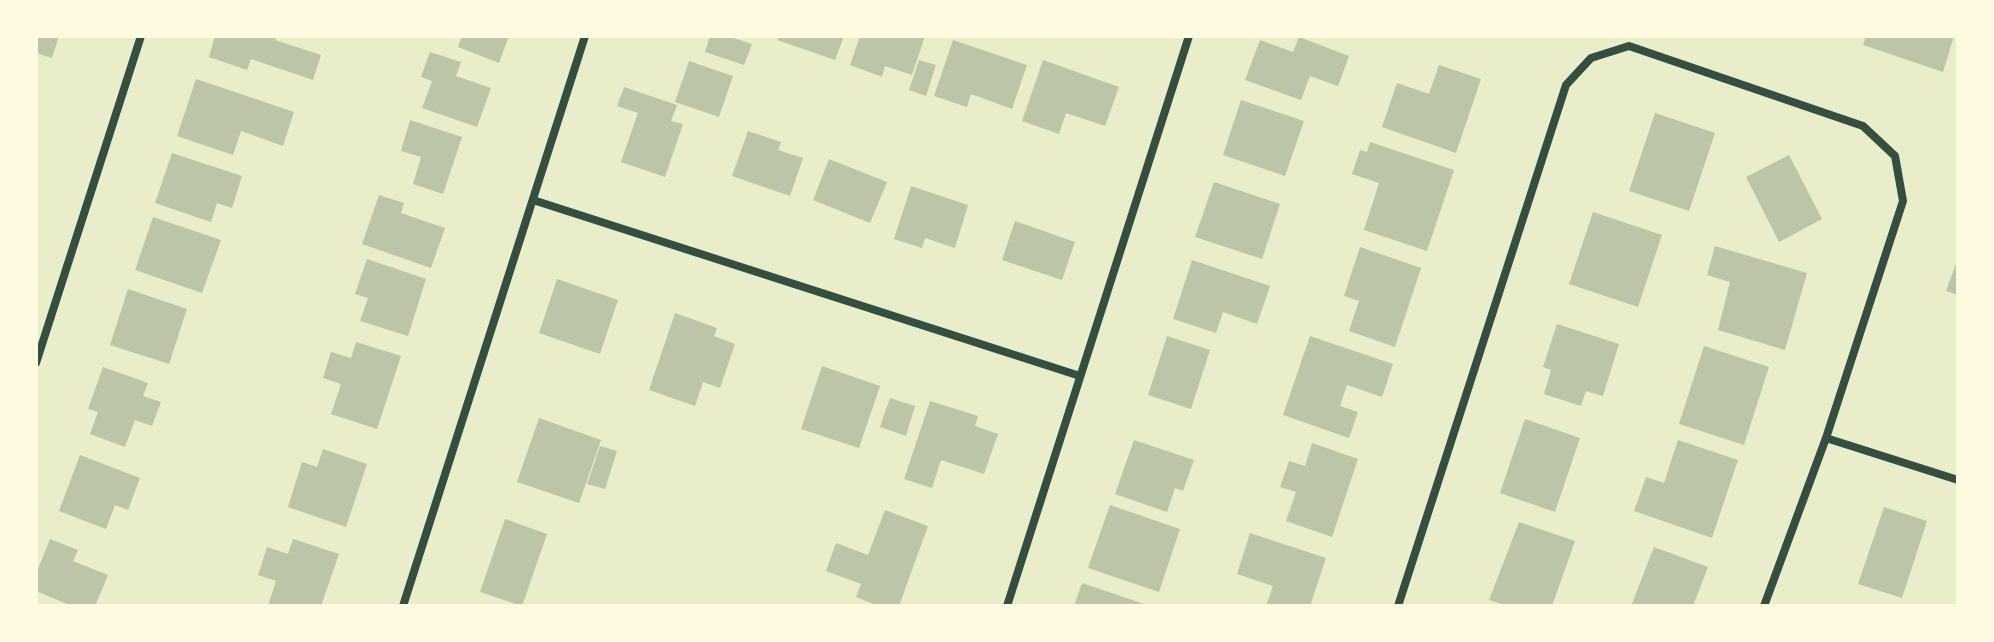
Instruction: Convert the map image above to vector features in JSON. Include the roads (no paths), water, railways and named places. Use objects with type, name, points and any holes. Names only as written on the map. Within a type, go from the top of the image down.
[{"type":"street","points":[[36,363],[141,36]]},
{"type":"street","points":[[403,606],[585,36]]},
{"type":"street","points":[[1007,606],[1187,36]]},
{"type":"street","points":[[1398,606],[1566,85],[1591,58],[1629,46],[1863,126],[1895,156],[1903,201],[1826,438],[1764,606]]},
{"type":"street","points":[[533,200],[1080,376]]},
{"type":"street","points":[[1826,438],[1958,480]]}]
